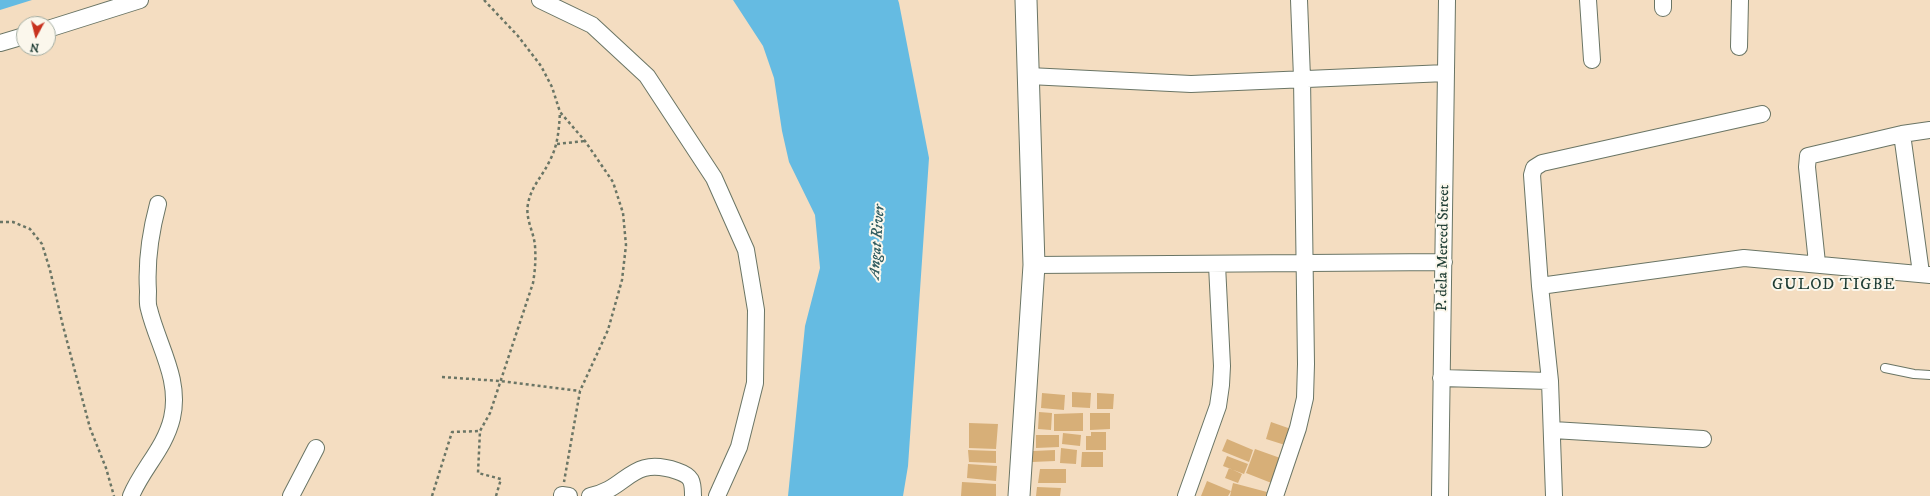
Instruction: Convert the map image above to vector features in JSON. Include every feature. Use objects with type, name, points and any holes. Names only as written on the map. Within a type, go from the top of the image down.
[{"type":"street","points":[[56,26],[140,0]]},
{"type":"street","points":[[540,0],[592,25],[647,76],[714,178],[746,250],[756,310],[755,383],[739,447],[717,496]]},
{"type":"street","points":[[1019,496],[1034,265],[1030,76],[1026,0]]},
{"type":"street","points":[[1275,496],[1289,458],[1305,398],[1306,364],[1302,78],[1299,0]]},
{"type":"street","name":"P. dela Merced Street","points":[[1440,496],[1447,0]]},
{"type":"street","points":[[1588,0],[1592,60]]},
{"type":"street","points":[[1739,47],[1740,0]]},
{"type":"street","points":[[0,43],[16,38]]},
{"type":"street","points":[[1030,76],[1191,84],[1302,78],[1446,73]]},
{"type":"street","points":[[1554,496],[1553,430],[1532,176],[1534,168],[1542,163],[1762,114]]},
{"type":"street","points":[[1817,263],[1807,167],[1808,156],[1902,134],[1930,130]]},
{"type":"street","points":[[1540,286],[1744,258],[1817,263],[1925,274],[1918,241],[1902,134]]},
{"type":"street","points":[[131,496],[158,451],[172,419],[175,392],[168,361],[148,309],[146,270],[150,236],[158,204]]},
{"type":"street","points":[[1034,265],[1217,265],[1444,262]]},
{"type":"street","points":[[1186,496],[1218,406],[1221,384],[1222,366],[1217,265]]},
{"type":"street","points":[[1441,378],[1550,381]]},
{"type":"street","points":[[1553,430],[1703,439]]},
{"type":"street","points":[[294,495],[316,448]]},
{"type":"street","points":[[590,496],[612,488],[629,474],[646,466],[669,468],[686,474],[693,483],[693,496]]},
{"type":"lane","points":[[1885,368],[1914,374],[1930,375]]},
{"type":"path","points":[[484,0],[518,36],[541,66],[552,87],[560,112],[585,141],[613,182],[623,213],[626,245],[622,280],[608,330],[580,391],[566,496]]},
{"type":"path","points":[[496,496],[501,480],[478,473],[480,431],[490,413],[533,283],[536,264],[535,245],[529,222],[527,206],[531,191],[550,162],[557,144],[560,112]]},
{"type":"path","points":[[557,144],[585,141]]},
{"type":"path","points":[[0,222],[13,222],[30,229],[42,244],[50,270],[62,326],[90,428],[106,468],[114,496]]},
{"type":"path","points":[[442,377],[500,381],[580,391]]},
{"type":"path","points":[[432,496],[452,432],[480,431]]},
{"type":"water","points":[[0,0],[32,0],[0,10]]},
{"type":"water","name":"Angat River","points":[[733,0],[898,0],[929,158],[908,466],[903,496],[788,496],[805,326],[820,268],[815,215],[789,162],[782,131],[774,78],[763,46]]},
{"type":"building","points":[[1072,392],[1091,393],[1090,408],[1072,407]]},
{"type":"building","points":[[1042,393],[1065,395],[1064,410],[1041,408]]},
{"type":"building","points":[[1097,393],[1114,394],[1113,409],[1097,409]]},
{"type":"building","points":[[1039,412],[1052,413],[1051,430],[1038,429]]},
{"type":"building","points":[[1083,413],[1083,431],[1054,431],[1054,414]]},
{"type":"building","points":[[1090,413],[1110,413],[1110,429],[1090,430]]},
{"type":"building","points":[[1271,422],[1291,429],[1285,445],[1266,439]]},
{"type":"building","points":[[969,423],[998,424],[996,449],[969,448]]},
{"type":"building","points":[[1091,432],[1106,432],[1106,450],[1086,450],[1086,436],[1091,436]]},
{"type":"building","points":[[1063,433],[1081,435],[1080,446],[1062,444]]},
{"type":"building","points":[[1036,435],[1059,435],[1059,447],[1036,448]]},
{"type":"building","points":[[1227,439],[1253,450],[1249,462],[1222,451]]},
{"type":"building","points":[[1061,448],[1077,450],[1076,464],[1060,463]]},
{"type":"building","points":[[1255,449],[1283,459],[1274,484],[1246,473]]},
{"type":"building","points":[[968,450],[996,451],[996,463],[969,462]]},
{"type":"building","points":[[1055,450],[1055,461],[1032,462],[1033,451]]},
{"type":"building","points":[[1082,452],[1103,452],[1103,467],[1081,467]]},
{"type":"building","points":[[1227,456],[1248,464],[1244,474],[1223,466]]},
{"type":"building","points":[[968,464],[997,466],[996,481],[967,478]]},
{"type":"building","points":[[1229,468],[1242,474],[1238,483],[1225,478]]},
{"type":"building","points":[[1040,469],[1066,469],[1066,483],[1038,483]]},
{"type":"building","points":[[1207,481],[1231,491],[1228,496],[1201,496]]},
{"type":"building","points":[[962,482],[996,484],[996,496],[961,496]]},
{"type":"building","points":[[1233,483],[1267,492],[1266,496],[1230,496]]},
{"type":"building","points":[[1037,487],[1061,488],[1060,496],[1036,496]]},
{"type":"district","name":"GULOD TIGBE","points":[[1834,286]]}]
